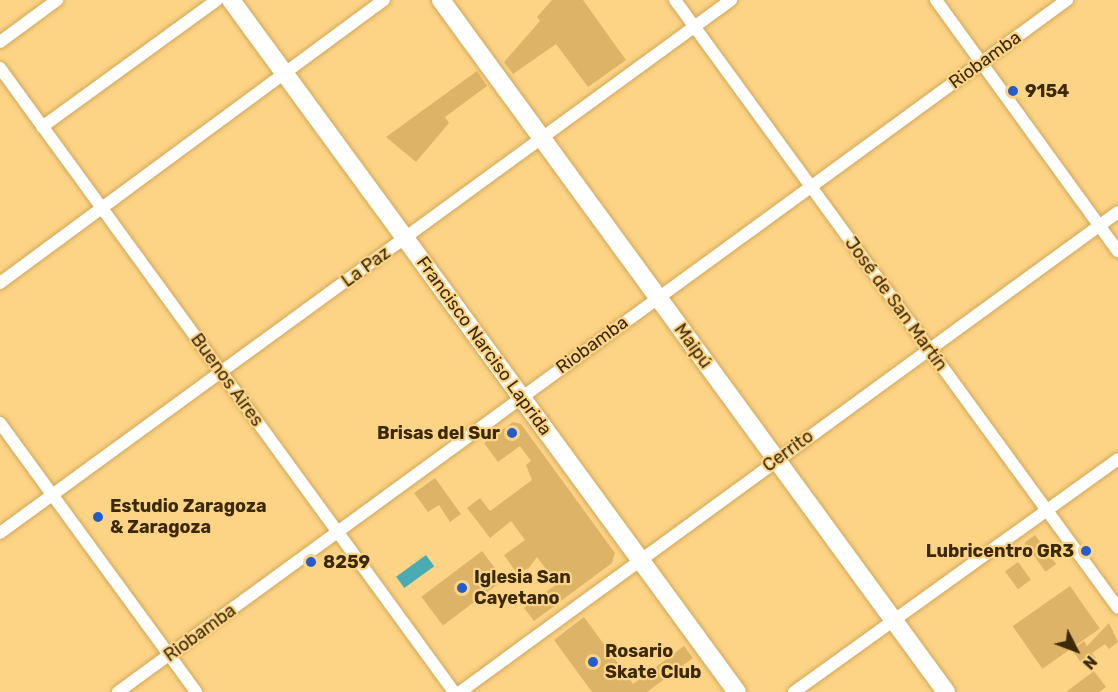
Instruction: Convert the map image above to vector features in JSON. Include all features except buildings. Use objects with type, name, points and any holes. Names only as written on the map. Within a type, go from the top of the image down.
[{"type":"main road","name":"Francisco Narciso Laprida","points":[[231,0],[737,692]]},
{"type":"main road","name":"Maipú","points":[[441,0],[945,692]]},
{"type":"street","points":[[0,42],[57,0]]},
{"type":"street","points":[[42,127],[217,0]]},
{"type":"street","points":[[0,283],[384,0]]},
{"type":"street","name":"José de San Martín","points":[[675,0],[1118,608]]},
{"type":"street","name":"La Paz","points":[[0,533],[731,0]]},
{"type":"street","points":[[936,0],[1118,251]]},
{"type":"street","name":"Riobamba","points":[[118,692],[1067,0]]},
{"type":"street","name":"Buenos Aires","points":[[0,68],[454,692]]},
{"type":"street","name":"Cerrito","points":[[460,692],[1118,212]]},
{"type":"street","points":[[0,423],[196,692]]},
{"type":"street","points":[[794,692],[1118,459]]},
{"type":"water","points":[[426,555],[434,566],[404,588],[396,577]]},
{"type":"place","name":"9154","points":[[1013,91]]},
{"type":"place","name":"Brisas del Sur","points":[[512,433]]},
{"type":"place","name":"Estudio Zaragoza & Zaragoza","points":[[98,517]]},
{"type":"place","name":"Lubricentro GR3","points":[[1086,551]]},
{"type":"place","name":"8259","points":[[311,562]]},
{"type":"place","name":"Iglesia San Cayetano","points":[[462,588]]},
{"type":"place","name":"Rosario Skate Club","points":[[593,662]]}]
